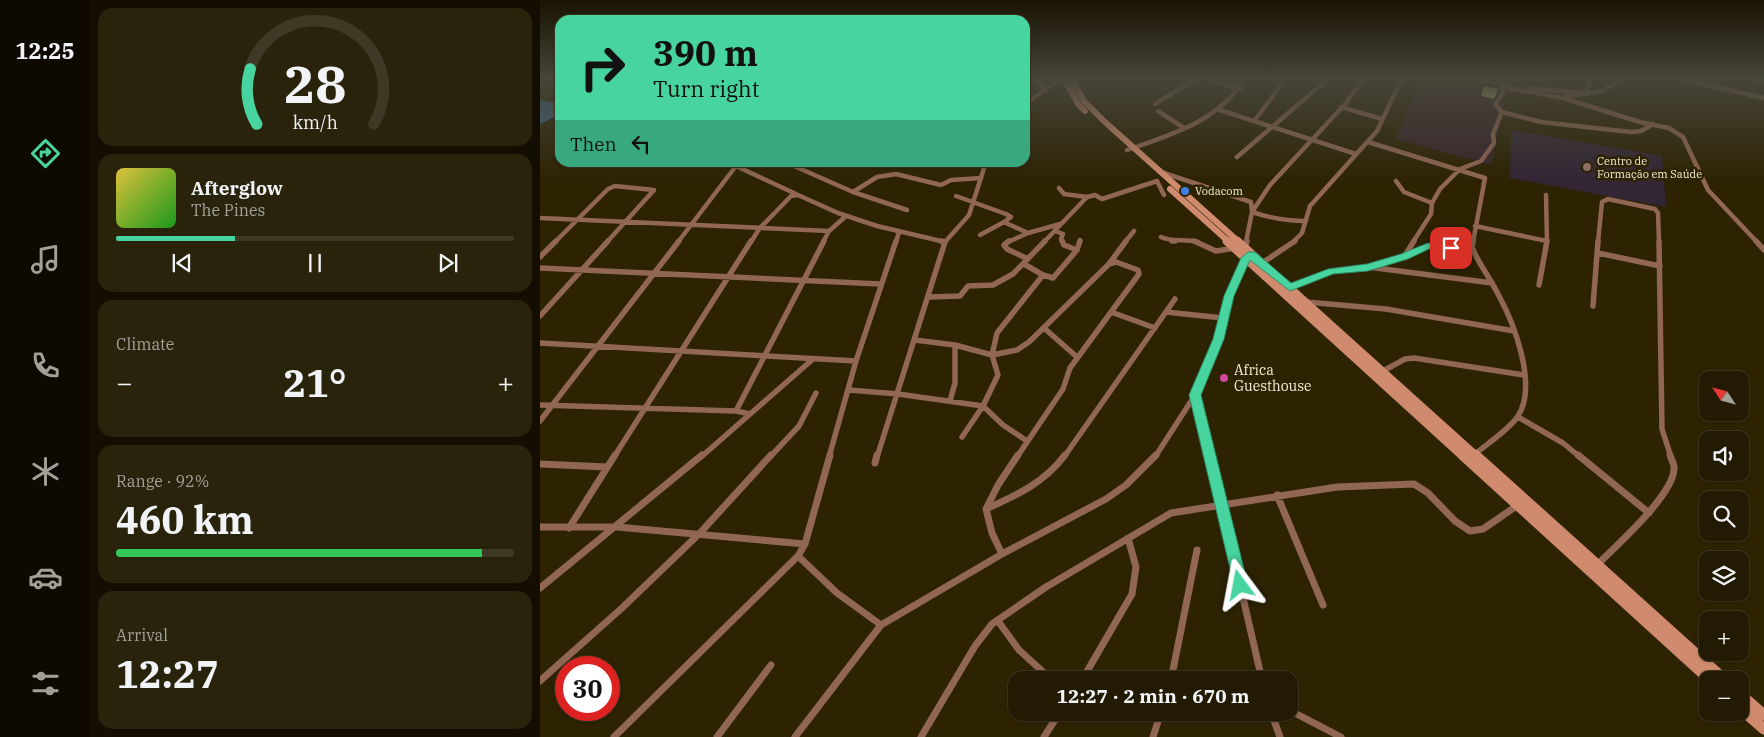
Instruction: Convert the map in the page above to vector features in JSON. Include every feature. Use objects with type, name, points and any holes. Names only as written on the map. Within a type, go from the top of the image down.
[{"type":"street","points":[[1088,112],[1160,171],[1259,265],[1372,366],[1383,371],[1715,671]]},
{"type":"street","points":[[1094,112],[1235,248],[1248,254]]},
{"type":"street","points":[[1160,112],[1184,128]]},
{"type":"street","points":[[1131,149],[1184,128],[1215,112]]},
{"type":"street","points":[[1228,112],[1356,154]]},
{"type":"street","points":[[1255,120],[1261,112]]},
{"type":"street","points":[[1237,157],[1290,112]]},
{"type":"street","points":[[1252,212],[1270,184],[1336,112]]},
{"type":"street","points":[[1359,112],[1382,119]]},
{"type":"street","points":[[1259,265],[1296,241],[1302,233],[1310,206],[1377,131],[1385,112]]},
{"type":"street","points":[[1404,257],[1431,214],[1432,203],[1440,189],[1460,169],[1482,161],[1489,151],[1494,143],[1493,134],[1502,112]]},
{"type":"street","points":[[1503,112],[1513,117],[1547,123],[1611,128],[1626,132],[1641,132],[1653,124]]},
{"type":"street","points":[[1613,112],[1670,128],[1684,137],[1708,190],[1764,250]]},
{"type":"street","points":[[1368,142],[1481,175],[1484,178],[1472,242],[1475,256],[1503,302],[1514,331],[1524,374],[1522,410],[1518,417],[1475,454]]},
{"type":"street","points":[[540,421],[600,346],[736,167]]},
{"type":"street","points":[[744,167],[798,195],[846,216],[899,232],[945,242]]},
{"type":"street","points":[[796,167],[853,192],[907,210]]},
{"type":"street","points":[[875,463],[945,242],[969,215],[976,199],[985,167]]},
{"type":"street","points":[[795,737],[881,625],[1002,554],[1085,511],[1126,485],[1153,460],[1195,395],[1219,339],[1229,296],[1248,254],[1252,212],[1251,202],[1160,171]]},
{"type":"street","points":[[853,192],[877,177],[896,174],[942,185],[952,180],[982,178]]},
{"type":"street","points":[[1059,188],[1064,194],[1087,197],[1095,195],[1102,199],[1115,196],[1149,182],[1157,181],[1164,195]]},
{"type":"street","points":[[1396,181],[1404,192],[1432,203]]},
{"type":"street","points":[[540,257],[612,187],[653,189],[654,192],[624,222],[540,316]]},
{"type":"street","points":[[569,528],[759,229],[787,198],[798,195]]},
{"type":"street","points":[[1539,285],[1547,241],[1546,195]]},
{"type":"street","points":[[956,196],[976,199],[984,206],[1011,217],[980,235]]},
{"type":"street","points":[[929,297],[960,296],[968,286],[992,285],[1013,274],[1087,197]]},
{"type":"street","points":[[1593,306],[1594,277],[1602,202],[1608,199],[1655,209],[1658,213],[1660,266],[1662,429],[1674,467],[1671,479],[1649,512],[1598,564]]},
{"type":"street","points":[[1252,212],[1282,221],[1306,221]]},
{"type":"street","points":[[736,411],[829,231],[846,216]]},
{"type":"street","points":[[540,218],[829,231]]},
{"type":"street","points":[[1004,222],[1028,233]]},
{"type":"street","points":[[1028,259],[1007,249],[1004,244],[1013,238],[1061,224]]},
{"type":"street","points":[[1475,226],[1547,241]]},
{"type":"street","points":[[1055,230],[1062,234],[1061,239],[1064,245],[1077,250]]},
{"type":"street","points":[[915,340],[955,346],[992,355],[1017,350],[1044,328],[1109,264],[1134,231]]},
{"type":"street","points":[[614,737],[798,556],[805,544],[856,361],[880,284],[899,232]]},
{"type":"street","points":[[1161,238],[1171,243],[1190,239],[1212,252],[1224,252],[1235,248]]},
{"type":"street","points":[[1024,264],[1043,275],[1053,278],[1077,250],[1080,240]]},
{"type":"street","points":[[1290,288],[1332,271],[1368,267],[1404,257],[1428,246],[1451,248],[1472,242]]},
{"type":"street","points":[[1598,253],[1660,266]]},
{"type":"street","points":[[1002,554],[992,532],[986,510],[998,485],[1063,389],[1066,376],[1077,358],[1140,272],[1116,262],[1109,264]]},
{"type":"street","points":[[1259,265],[1306,302],[1518,505],[1700,671]]},
{"type":"street","points":[[1368,267],[1492,283]]},
{"type":"street","points":[[540,268],[880,284]]},
{"type":"street","points":[[962,437],[983,406],[998,375],[992,355],[997,333],[1043,275]]},
{"type":"street","points":[[986,510],[1028,490],[1052,472],[1083,432],[1175,299]]},
{"type":"street","points":[[1306,302],[1386,309],[1514,331]]},
{"type":"street","points":[[1111,312],[1155,328]]},
{"type":"street","points":[[1166,312],[1223,318]]},
{"type":"street","points":[[1044,328],[1077,358]]},
{"type":"street","points":[[540,343],[856,361]]},
{"type":"street","points":[[950,401],[955,383],[955,346]]},
{"type":"street","points":[[1383,371],[1405,359],[1414,358],[1524,374]]},
{"type":"street","points":[[540,588],[617,526],[813,359]]},
{"type":"street","points":[[849,390],[898,394],[983,406],[1004,425],[1027,441]]},
{"type":"street","points":[[540,681],[622,608],[700,533],[726,501],[799,426],[816,393]]},
{"type":"street","points":[[1195,395],[1222,503],[1260,671]]},
{"type":"street","points":[[540,405],[736,411],[750,414]]},
{"type":"street","points":[[1518,417],[1563,444],[1649,512]]},
{"type":"street","points":[[540,464],[607,467]]},
{"type":"street","points":[[921,737],[984,632],[992,624],[1046,587],[1171,513],[1222,503],[1337,487],[1414,484],[1423,488],[1447,513],[1470,531],[1483,529],[1525,498]]},
{"type":"street","points":[[1277,496],[1290,532],[1307,564],[1323,605]]},
{"type":"street","points":[[540,527],[617,526],[805,544]]},
{"type":"street","points":[[1087,671],[1132,594],[1136,567],[1128,538]]},
{"type":"street","points":[[1173,671],[1197,550]]},
{"type":"street","points":[[798,556],[819,580],[844,600],[881,625]]},
{"type":"street","points":[[998,621],[1019,650],[1042,671]]},
{"type":"street","points":[[717,737],[771,665]]},
{"type":"street","points":[[1749,705],[1762,721]]},
{"type":"street","points":[[1749,713],[1762,721]]},
{"type":"street","points":[[1298,715],[1341,737]]},
{"type":"street","points":[[1044,737],[1054,721]]},
{"type":"street","points":[[1153,737],[1158,721]]},
{"type":"street","points":[[1274,721],[1280,737]]},
{"type":"shaded area","points":[[1407,112],[1502,112],[1491,165],[1396,139]]},
{"type":"shaded area","name":"Centro de Formação em Saúde","points":[[1511,130],[1662,156],[1666,207],[1510,178]]},
{"type":"water","points":[[540,112],[555,112],[555,116],[540,124]]},
{"type":"place","name":"Centro de Formação em Saúde","points":[[1587,167]]},
{"type":"place","name":"Vodacom","points":[[1185,191]]},
{"type":"place","name":"Africa Guesthouse","points":[[1224,378]]},
{"type":"route","points":[[1240,585],[1195,395],[1219,339],[1229,296],[1246,258],[1252,255],[1290,288],[1332,271],[1345,268],[1368,267],[1404,257],[1428,246],[1451,248]]}]
